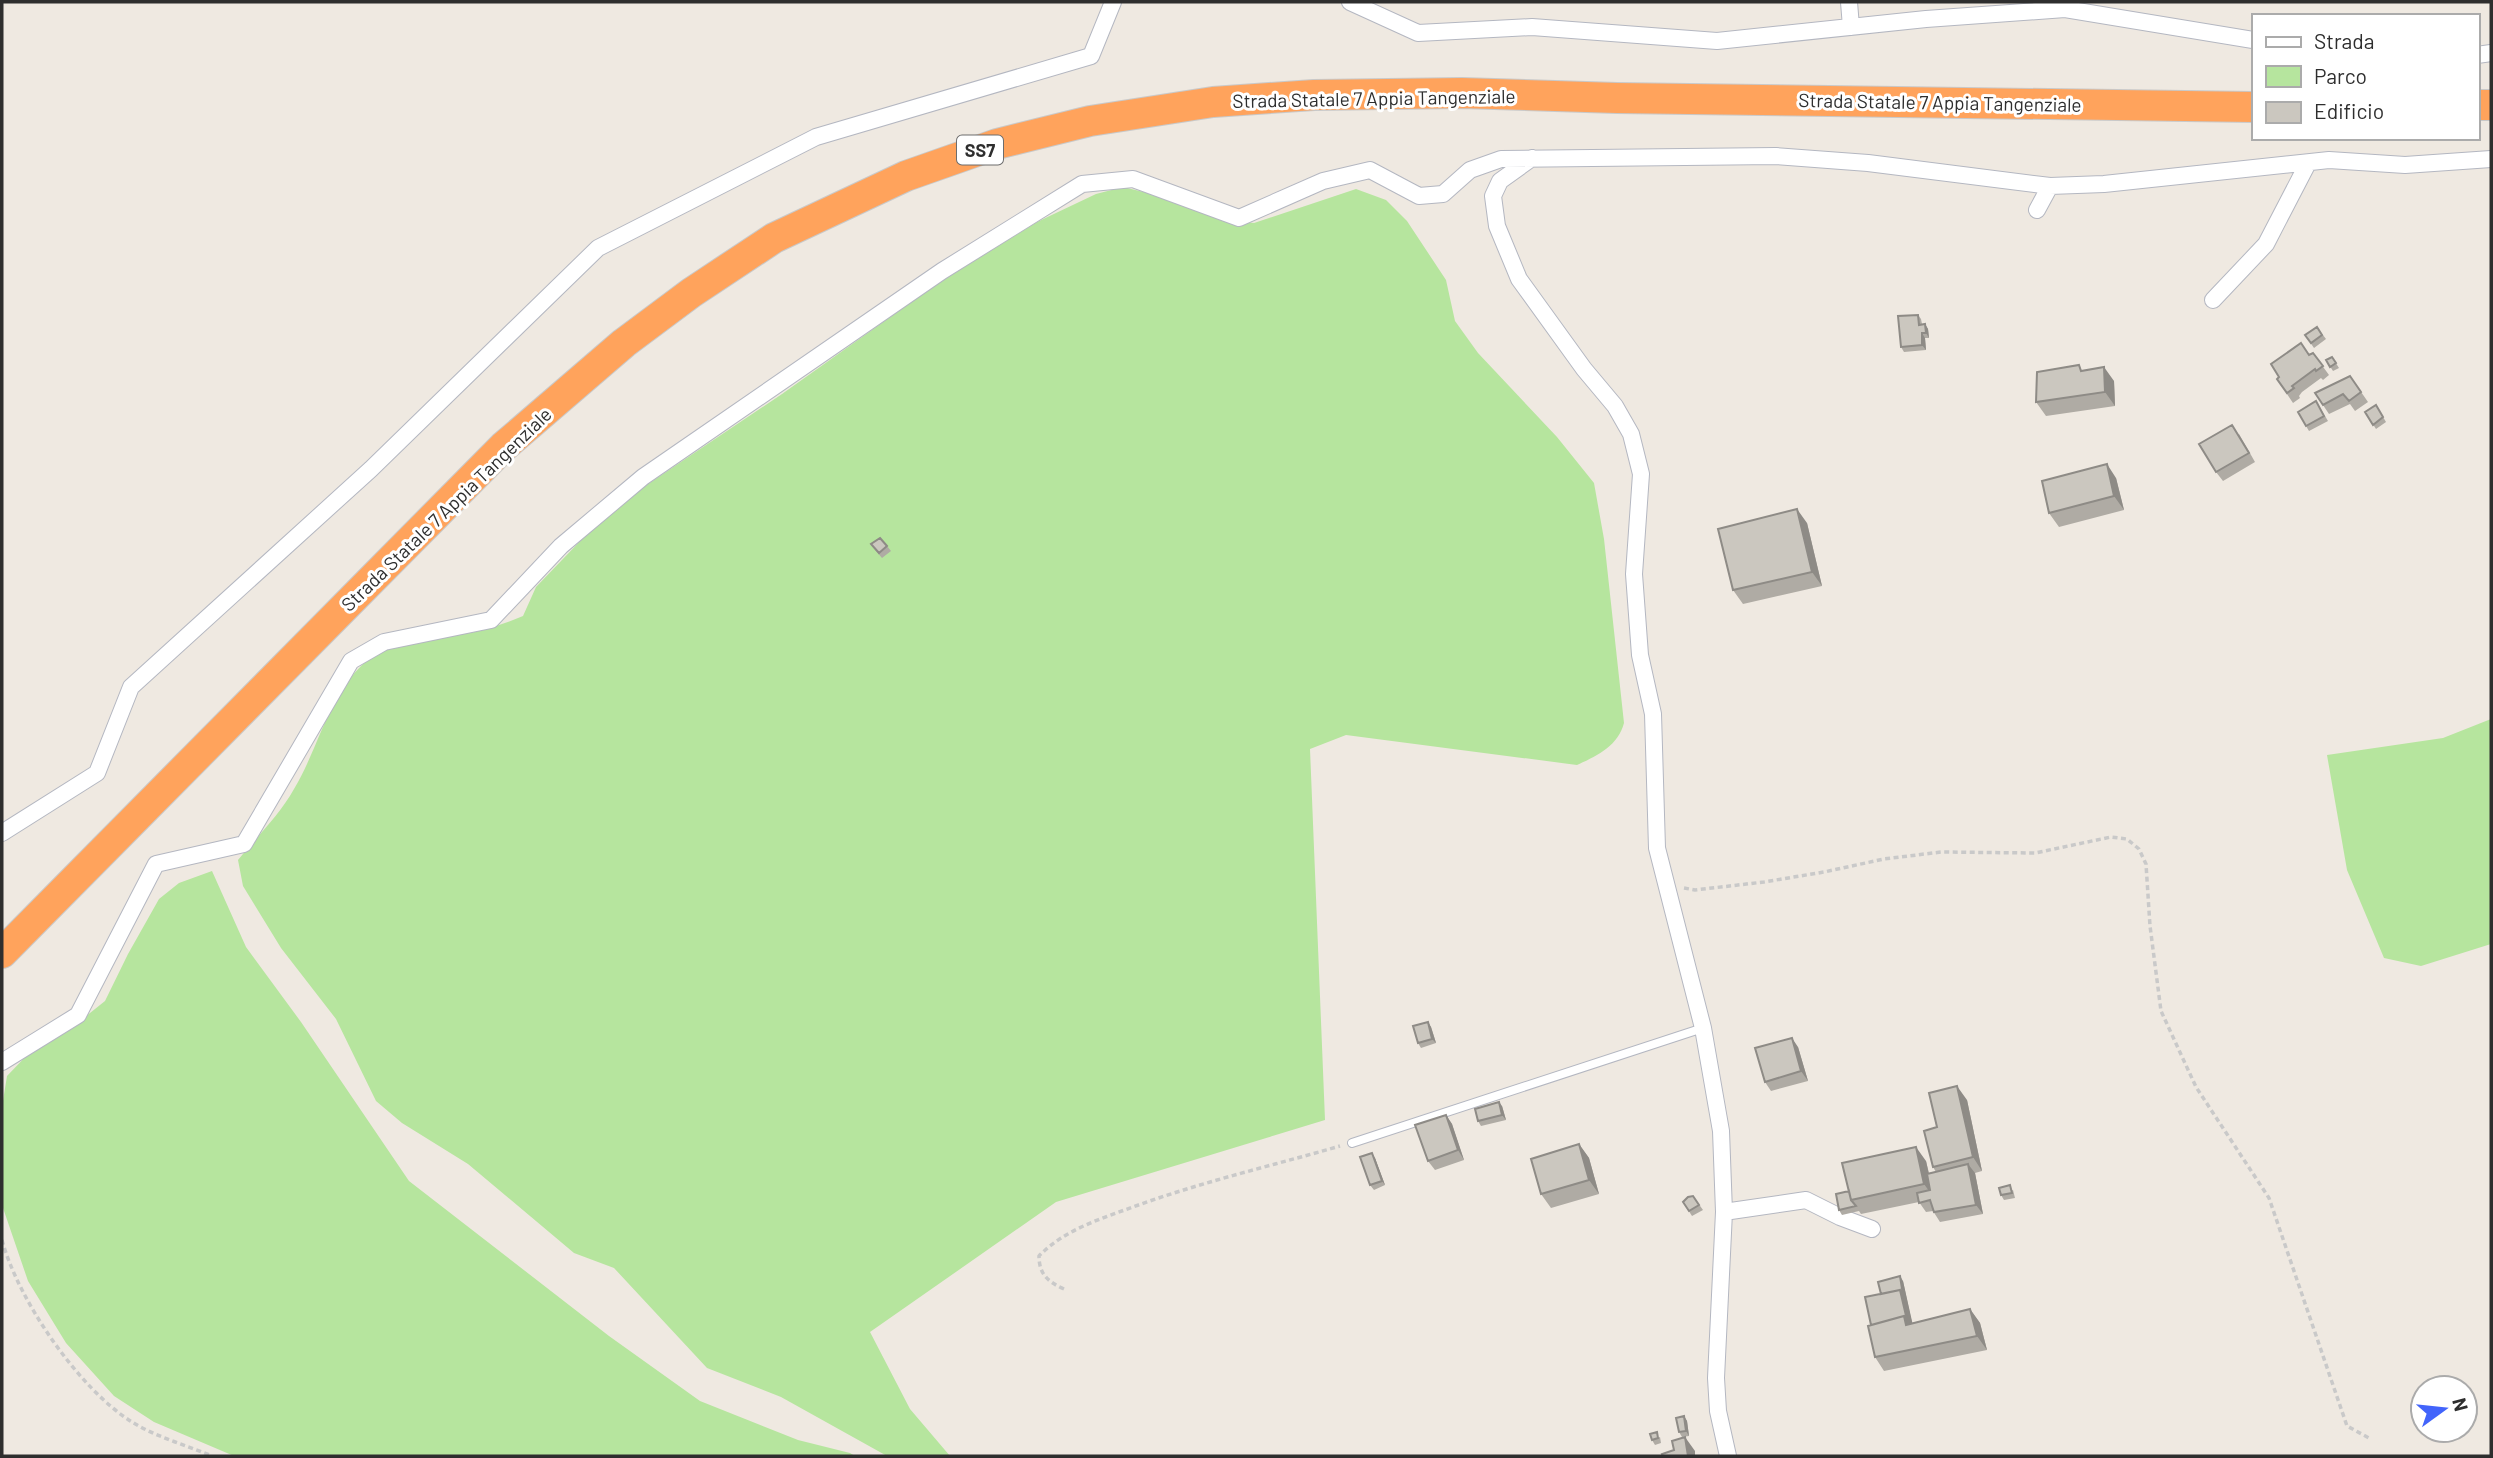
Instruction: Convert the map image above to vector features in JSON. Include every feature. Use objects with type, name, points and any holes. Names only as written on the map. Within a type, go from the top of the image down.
[{"type":"highway","name":"Strada Statale 7 Appia Tangenziale","points":[[2,953],[503,447],[624,343],[691,293],[774,239],[906,176],[997,144],[1090,121],[1213,102],[1314,95],[1462,93],[2252,107]]},
{"type":"street","points":[[2,833],[97,773],[131,687],[371,469],[598,248],[816,136],[1091,56],[1113,2]]},
{"type":"street","points":[[1350,2],[1418,33],[1532,27],[1671,31],[1717,41],[2065,9],[2252,40]]},
{"type":"street","points":[[1849,2],[1851,27]]},
{"type":"street","points":[[2,1062],[78,1015],[156,864],[244,844],[351,661],[384,642],[491,620],[561,546],[643,477],[942,271],[1082,184],[1133,179],[1239,218],[1323,181],[1370,170],[1419,197],[1443,194],[1470,170],[1501,159],[1776,156],[1868,163],[2050,186],[2104,184],[2329,160],[2405,164],[2491,159]]},
{"type":"street","points":[[1532,158],[1500,181],[1493,196],[1496,226],[1519,279],[1584,369],[1615,406],[1631,435],[1641,474],[1634,575],[1640,655],[1653,714],[1657,848],[1703,1028],[1716,1055],[1724,1212],[1716,1378],[1718,1411],[1728,1456]]},
{"type":"street","points":[[2213,300],[2266,244],[2308,163]]},
{"type":"street","points":[[2037,210],[2050,186]]},
{"type":"street","points":[[1724,1212],[1806,1200],[1872,1229]]},
{"type":"lane","points":[[1352,1143],[1703,1028]]},
{"type":"path","points":[[1666,886],[1695,890],[1941,852],[2035,853],[2111,837],[2127,839],[2139,849],[2146,864],[2150,926],[2161,1011],[2196,1087],[2269,1198],[2347,1426],[2369,1438]]},
{"type":"path","points":[[1064,1289],[1050,1283],[1039,1269],[1039,1256],[1050,1244],[1071,1231],[1183,1189],[1352,1143]]},
{"type":"path","points":[[2,1240],[19,1284],[41,1324],[102,1398],[132,1422],[212,1456]]},
{"type":"green space","points":[[1123,187],[1156,195],[1223,220],[1254,223],[1356,189],[1386,200],[1407,221],[1446,280],[1455,321],[1478,353],[1557,437],[1594,483],[1604,539],[1624,723],[1612,744],[1577,765],[1346,735],[1310,749],[1325,1120],[1056,1202],[870,1332],[910,1409],[950,1456],[887,1456],[781,1397],[707,1368],[614,1268],[574,1253],[468,1164],[402,1123],[376,1101],[336,1019],[281,948],[243,886],[238,860],[288,799],[343,688],[373,656],[402,641],[470,633],[523,616],[536,587],[611,509],[782,394],[938,283],[1037,222],[1096,194]]},
{"type":"green space","points":[[2491,719],[2491,944],[2421,966],[2384,958],[2347,870],[2327,755],[2443,738]]},
{"type":"green space","points":[[212,871],[246,947],[301,1022],[409,1181],[609,1336],[700,1401],[798,1440],[855,1456],[234,1456],[154,1422],[114,1396],[66,1343],[28,1281],[2,1205],[2,1107],[7,1076],[32,1050],[75,1025],[105,1001],[159,899],[179,883]]},
{"type":"building","points":[[1918,315],[1919,325],[1925,324],[1926,333],[1922,333],[1922,345],[1901,347],[1898,316]]},
{"type":"building","points":[[2317,327],[2322,335],[2311,343],[2305,335]]},
{"type":"building","points":[[2301,343],[2309,355],[2313,353],[2323,366],[2292,386],[2294,388],[2287,393],[2271,364]]},
{"type":"building","points":[[2332,357],[2336,363],[2330,367],[2326,360]]},
{"type":"building","points":[[2079,365],[2081,371],[2104,367],[2105,392],[2036,402],[2037,372]]},
{"type":"building","points":[[2350,376],[2361,392],[2349,401],[2343,394],[2323,405],[2315,393]]},
{"type":"building","points":[[2316,401],[2324,416],[2306,426],[2298,412]]},
{"type":"building","points":[[2376,405],[2383,417],[2373,425],[2365,412]]},
{"type":"building","points":[[2232,425],[2249,453],[2216,472],[2199,444]]},
{"type":"building","points":[[2107,464],[2114,496],[2049,513],[2042,481]]},
{"type":"building","points":[[1797,509],[1812,572],[1733,590],[1718,529]]},
{"type":"building","points":[[880,538],[887,546],[879,553],[871,544]]},
{"type":"building","points":[[1428,1022],[1432,1039],[1418,1043],[1413,1026]]},
{"type":"building","points":[[1792,1038],[1801,1071],[1765,1082],[1755,1048]]},
{"type":"building","points":[[1957,1086],[1973,1157],[1933,1167],[1924,1131],[1937,1127],[1929,1093]]},
{"type":"building","points":[[1499,1102],[1502,1115],[1478,1121],[1475,1109]]},
{"type":"building","points":[[1446,1115],[1458,1150],[1428,1161],[1415,1125]]},
{"type":"building","points":[[1579,1144],[1589,1180],[1541,1194],[1531,1159]]},
{"type":"building","points":[[1916,1147],[1924,1184],[1851,1200],[1842,1163]]},
{"type":"building","points":[[1372,1153],[1382,1181],[1370,1185],[1360,1157]]},
{"type":"building","points":[[1968,1164],[1976,1205],[1934,1212],[1930,1200],[1919,1203],[1917,1193],[1930,1190],[1927,1174]]},
{"type":"building","points":[[2010,1185],[2012,1193],[2001,1195],[1999,1188]]},
{"type":"building","points":[[1849,1191],[1856,1206],[1839,1210],[1836,1194]]},
{"type":"building","points":[[1693,1196],[1699,1205],[1689,1211],[1683,1202]]},
{"type":"building","points":[[1900,1276],[1903,1295],[1900,1290],[1881,1294],[1878,1282]]},
{"type":"building","points":[[1900,1290],[1907,1320],[1904,1316],[1871,1325],[1865,1297]]},
{"type":"building","points":[[1970,1309],[1977,1336],[1875,1357],[1868,1326],[1904,1316],[1906,1325]]},
{"type":"building","points":[[1684,1416],[1686,1431],[1679,1432],[1676,1418]]},
{"type":"building","points":[[1657,1432],[1658,1438],[1652,1440],[1650,1434]]},
{"type":"building","points":[[1685,1437],[1688,1456],[1663,1456],[1662,1454],[1674,1450],[1672,1441]]}]
